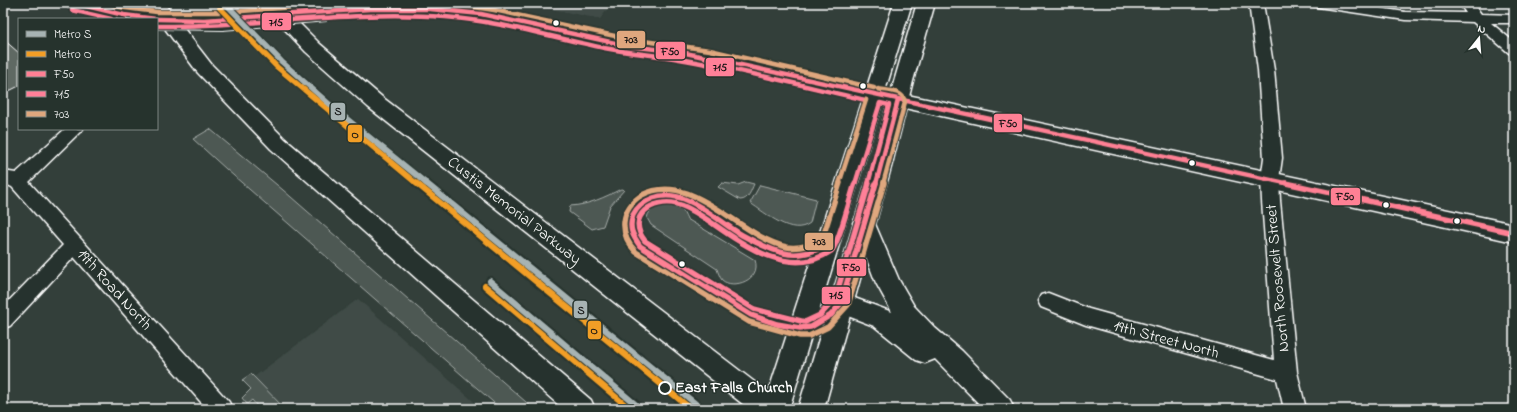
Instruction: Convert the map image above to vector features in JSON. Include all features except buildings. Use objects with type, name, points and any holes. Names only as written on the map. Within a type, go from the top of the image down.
[{"type":"main road","points":[[74,3],[124,16],[145,18]]},
{"type":"main road","points":[[155,3],[205,69],[278,144],[582,409]]},
{"type":"main road","name":"Custis Memorial Parkway","points":[[269,3],[313,48],[374,102],[769,409]]},
{"type":"main road","points":[[489,3],[636,35],[681,52]]},
{"type":"main road","points":[[776,409],[903,3]]},
{"type":"main road","points":[[811,409],[926,3]]},
{"type":"main road","points":[[158,19],[210,20],[326,11],[412,8],[464,12],[514,20],[629,46],[681,52],[1514,232]]},
{"type":"main road","points":[[864,223],[888,283],[905,312],[926,336],[953,360],[1000,409]]},
{"type":"main road","points":[[813,292],[873,314],[892,324],[945,369],[1000,409]]},
{"type":"street","name":"North Roosevelt Street","points":[[1256,3],[1266,70],[1272,158],[1270,179],[1286,372],[1295,409]]},
{"type":"street","points":[[1318,3],[1405,16],[1514,19]]},
{"type":"street","points":[[1466,3],[1477,18],[1514,50]]},
{"type":"street","points":[[10,180],[74,130]]},
{"type":"street","name":"19th Road North","points":[[10,180],[74,245],[221,409]]},
{"type":"street","points":[[3,320],[74,245]]},
{"type":"street","name":"19th Street North","points":[[1048,301],[1086,318],[1286,372]]},
{"type":"shaded area","points":[[522,3],[612,3],[600,19]]},
{"type":"shaded area","points":[[210,129],[283,190],[534,409],[501,409],[193,139]]},
{"type":"shaded area","points":[[746,182],[754,184],[749,194],[743,200],[740,200],[718,187],[722,183],[738,185]]},
{"type":"shaded area","points":[[760,185],[816,199],[810,223],[803,227],[787,225],[779,222],[750,203]]},
{"type":"shaded area","points":[[621,189],[624,190],[610,206],[603,226],[592,229],[569,212],[570,206],[603,198]]},
{"type":"shaded area","points":[[669,204],[676,205],[682,210],[687,219],[755,260],[756,267],[751,278],[739,283],[727,283],[721,279],[717,269],[651,225],[647,218],[652,209]]},
{"type":"shaded area","points":[[358,299],[482,409],[285,409],[254,377]]},
{"type":"shaded area","points":[[251,374],[285,409],[254,409],[257,406],[252,400],[247,404],[242,398],[251,389],[242,380]]},
{"type":"metro line","name":"S","points":[[225,3],[282,62],[336,110],[702,409]]},
{"type":"metro line","name":"O","points":[[220,8],[277,67],[332,115],[691,409]]},
{"type":"metro line","name":"S","points":[[490,281],[641,409]]},
{"type":"metro line","name":"O","points":[[485,286],[630,409]]},
{"type":"transit line","name":"F50","points":[[74,3],[124,15],[148,18]]},
{"type":"transit line","name":"703","points":[[104,3],[125,8],[157,12]]},
{"type":"transit line","name":"703","points":[[157,12],[229,12],[346,3]]},
{"type":"transit line","name":"703","points":[[447,3],[494,10],[629,39],[675,44],[710,50],[874,88]]},
{"type":"transit line","name":"F50","points":[[158,19],[204,20],[370,9],[430,9],[481,14],[629,46],[681,52],[1514,233]]},
{"type":"transit line","name":"715","points":[[72,10],[107,18]]},
{"type":"transit line","name":"715","points":[[158,26],[229,25],[373,16],[445,17],[465,19],[505,26],[604,48],[712,65],[866,100]]},
{"type":"transit line","name":"703","points":[[866,100],[822,240],[801,247],[792,248],[780,245],[750,231],[698,198],[675,189],[663,188],[651,191],[639,197],[629,208],[625,218],[624,231],[630,246],[636,252],[749,322],[800,336],[809,336],[828,327],[848,305],[890,162],[905,102],[904,97],[900,93],[878,89]]},
{"type":"transit line","name":"F50","points":[[828,245],[812,252],[801,254],[784,253],[742,235],[698,205],[686,199],[674,196],[662,195],[650,199],[640,206],[631,221],[633,236],[640,246],[751,315],[777,324],[800,328],[811,327],[831,315],[841,303],[883,160],[898,100]]},
{"type":"transit line","name":"715","points":[[880,103],[889,105],[876,158],[835,299],[820,315],[805,322],[754,309],[645,241],[639,234],[637,224],[638,218],[643,212],[656,205],[670,203],[682,205],[691,209],[735,239],[763,254],[777,259],[792,262],[806,261],[828,253],[835,247],[880,103]]},
{"type":"place","name":"East Falls Church","points":[[665,388]]}]
